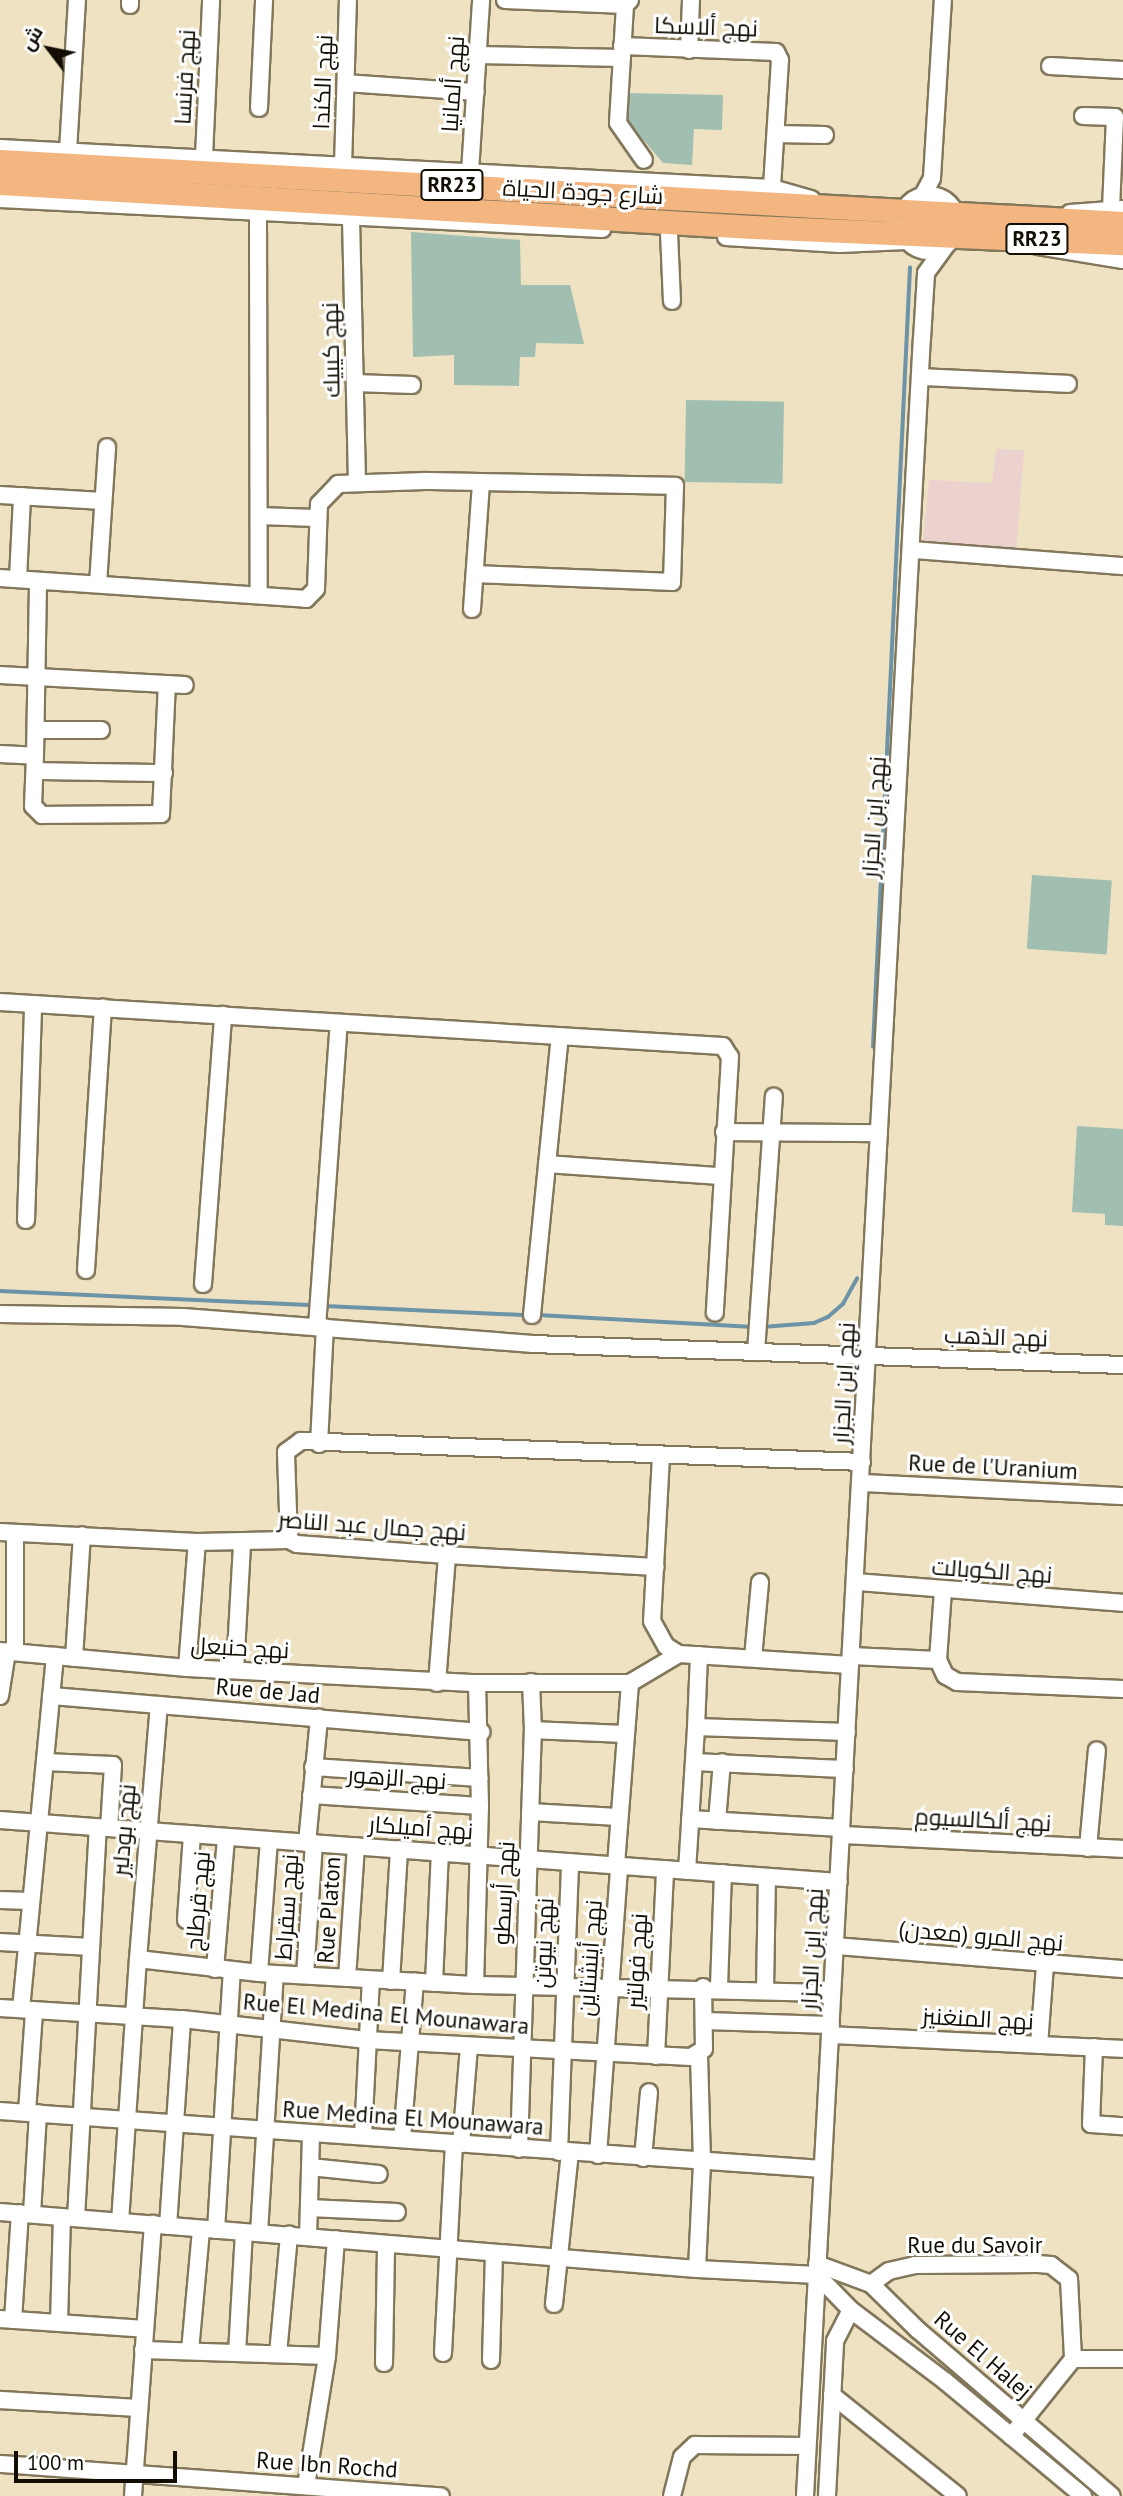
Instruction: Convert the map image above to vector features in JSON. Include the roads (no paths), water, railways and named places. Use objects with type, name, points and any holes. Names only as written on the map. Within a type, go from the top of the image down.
[{"type":"highway","name":"شارع جودة الحياة","points":[[0,161],[843,209],[908,234]]},
{"type":"highway","name":"شارع جودة الحياة","points":[[0,183],[908,234],[949,241],[1020,238],[1123,243]]},
{"type":"highway","name":"شارع جودة الحياة","points":[[908,234],[948,205],[1039,218],[1119,214]]},
{"type":"street","points":[[68,151],[76,0]]},
{"type":"street","name":"نهج فرنسا","points":[[204,157],[211,0]]},
{"type":"street","points":[[259,108],[264,0]]},
{"type":"street","name":"نهج الكندا","points":[[343,166],[348,0]]},
{"type":"street","name":"نهج ألمانيا","points":[[470,172],[481,0]]},
{"type":"street","points":[[505,0],[627,3],[618,123],[644,160]]},
{"type":"street","points":[[690,50],[691,0]]},
{"type":"street","points":[[932,178],[948,205],[949,241],[926,273],[908,234],[932,178],[943,0]]},
{"type":"street","name":"نهج ألاسكا","points":[[478,55],[690,50],[776,52],[780,60],[772,188]]},
{"type":"street","points":[[1050,66],[1123,70]]},
{"type":"street","points":[[346,83],[476,92]]},
{"type":"street","points":[[1083,116],[1115,117],[1119,214]]},
{"type":"street","points":[[776,134],[825,135]]},
{"type":"street","points":[[0,148],[772,188],[843,209]]},
{"type":"street","points":[[923,195],[948,205]]},
{"type":"street","points":[[0,199],[839,244],[908,234]]},
{"type":"street","points":[[258,212],[259,595]]},
{"type":"street","name":"نهج كيبيك","points":[[351,218],[357,482]]},
{"type":"street","points":[[669,233],[672,301]]},
{"type":"street","points":[[1020,238],[1060,252],[1123,260]]},
{"type":"street","name":"نهج إبن الجزار","points":[[805,2496],[846,1732],[857,1582],[926,273]]},
{"type":"street","points":[[921,377],[1068,384]]},
{"type":"street","points":[[355,383],[412,385]]},
{"type":"street","points":[[98,584],[107,447]]},
{"type":"street","points":[[472,610],[481,482]]},
{"type":"street","points":[[0,578],[312,596],[316,518],[324,494],[338,484],[481,482],[675,486],[672,582],[475,573]]},
{"type":"street","points":[[0,495],[103,501]]},
{"type":"street","points":[[18,579],[22,496]]},
{"type":"street","points":[[259,516],[316,518]]},
{"type":"street","points":[[913,550],[1123,566]]},
{"type":"street","points":[[38,581],[33,806],[42,815],[161,814],[167,684]]},
{"type":"street","points":[[0,675],[185,685]]},
{"type":"street","points":[[36,730],[101,730]]},
{"type":"street","points":[[0,754],[35,763],[164,773]]},
{"type":"street","points":[[0,1002],[723,1046],[730,1057],[720,1176],[715,1313]]},
{"type":"street","points":[[26,1220],[33,1004]]},
{"type":"street","points":[[86,1270],[103,1008]]},
{"type":"street","points":[[203,1284],[223,1016]]},
{"type":"street","points":[[318,1444],[320,1316],[339,1023]]},
{"type":"street","points":[[532,1315],[560,1036]]},
{"type":"street","points":[[756,1352],[774,1097]]},
{"type":"street","points":[[724,1132],[879,1132]]},
{"type":"street","points":[[547,1164],[720,1176]]},
{"type":"street","name":"نهج الذهب","points":[[0,1314],[320,1316],[431,1338],[1123,1365]]},
{"type":"street","points":[[289,1539],[286,1452],[301,1441],[318,1444],[862,1462]]},
{"type":"street","points":[[661,1456],[652,1621],[659,1637],[679,1654]]},
{"type":"street","name":"Rue de l'Uranium","points":[[862,1483],[1123,1496]]},
{"type":"street","points":[[0,1696],[7,1652],[8,1533]]},
{"type":"street","name":"نهج جمال عبد الناصر","points":[[8,1533],[242,1543],[289,1539],[297,1544],[656,1567]]},
{"type":"street","points":[[74,1658],[82,1535]]},
{"type":"street","points":[[187,1668],[197,1542]]},
{"type":"street","points":[[234,1670],[242,1543]]},
{"type":"street","points":[[437,1683],[447,1555]]},
{"type":"street","points":[[753,1658],[760,1582]]},
{"type":"street","name":"نهج الكوبالت","points":[[857,1582],[943,1591],[1123,1603]]},
{"type":"street","points":[[943,1591],[938,1660],[945,1675],[957,1682],[1123,1689]]},
{"type":"street","name":"نهج حنبعل","points":[[7,1652],[187,1668],[437,1683],[630,1683]]},
{"type":"street","points":[[630,1683],[679,1654],[753,1658],[938,1660]]},
{"type":"street","points":[[687,1871],[699,1655]]},
{"type":"street","points":[[55,1656],[25,1944],[33,2112],[26,2214],[6,2320],[145,2329]]},
{"type":"street","name":"نهج أرسطو","points":[[519,2149],[522,1987],[533,1730],[531,1682]]},
{"type":"street","points":[[475,1985],[481,1732],[477,1683]]},
{"type":"street","name":"نهج أينشتاين","points":[[598,2155],[607,2053],[623,1734],[630,1683]]},
{"type":"street","name":"Rue de Jad","points":[[51,1696],[481,1732]]},
{"type":"street","name":"نهج بودلير","points":[[120,2221],[146,1831],[159,1705]]},
{"type":"street","name":"نهج سقراط","points":[[305,1975],[311,1795],[319,1718]]},
{"type":"street","points":[[696,1727],[846,1732]]},
{"type":"street","points":[[533,1730],[623,1734]]},
{"type":"street","points":[[1088,1848],[1097,1750]]},
{"type":"street","points":[[45,1762],[113,1765],[91,1953],[81,2116],[58,2323]]},
{"type":"street","points":[[694,1762],[845,1769]]},
{"type":"street","points":[[717,1821],[722,1762]]},
{"type":"street","points":[[313,1767],[480,1778]]},
{"type":"street","name":"نهج الزهور","points":[[311,1795],[480,1806]]},
{"type":"street","points":[[530,1812],[618,1817]]},
{"type":"street","name":"نهج ألكالسيوم","points":[[690,1819],[1123,1849]]},
{"type":"street","name":"نهج أميلكار","points":[[0,1820],[839,1882]]},
{"type":"street","points":[[186,1920],[192,1834]]},
{"type":"street","name":"نهج قرطاج","points":[[215,1969],[226,1837]]},
{"type":"street","points":[[237,2353],[264,2129],[272,2030],[267,1974],[269,1840]]},
{"type":"street","name":"Rue Platon","points":[[346,1978],[356,1846]]},
{"type":"street","points":[[391,1981],[399,1850]]},
{"type":"street","points":[[434,1983],[440,1853]]},
{"type":"street","name":"نهج نيوتن","points":[[554,2304],[564,2152],[565,1988],[570,1862]]},
{"type":"street","name":"نهج فولتير","points":[[656,2056],[657,1988],[665,1869]]},
{"type":"street","points":[[697,2269],[702,2162],[699,2055],[704,2049],[723,1873]]},
{"type":"street","points":[[765,1990],[767,1877]]},
{"type":"street","points":[[0,1900],[30,1901]]},
{"type":"street","points":[[0,1942],[91,1953]]},
{"type":"street","name":"نهج المرو (معدن)","points":[[836,1946],[1045,1965],[1123,1969]]},
{"type":"street","points":[[138,1959],[267,1974],[391,1981],[565,1988],[711,1987],[832,1993]]},
{"type":"street","points":[[1039,2045],[1045,1965]]},
{"type":"street","points":[[190,2351],[209,2230],[232,1970]]},
{"type":"street","points":[[363,2136],[371,1980]]},
{"type":"street","points":[[402,2139],[415,1982]]},
{"type":"street","name":"Rue El Medina El Mounawara","points":[[0,2008],[183,2020],[367,2040],[656,2056],[699,2055]]},
{"type":"street","points":[[133,2496],[145,2329],[176,2122],[183,2020]]},
{"type":"street","name":"نهج المنغنيز","points":[[705,2021],[1123,2049]]},
{"type":"street","points":[[443,2353],[447,2250],[469,2046]]},
{"type":"street","points":[[1094,2048],[1091,2124],[1123,2126]]},
{"type":"street","points":[[643,2158],[649,2092]]},
{"type":"street","name":"Rue Medina El Mounawara","points":[[0,2111],[220,2124],[598,2155],[822,2169]]},
{"type":"street","points":[[308,2237],[312,2133]]},
{"type":"street","points":[[310,2167],[379,2174]]},
{"type":"street","points":[[309,2208],[397,2212]]},
{"type":"street","points":[[0,2212],[697,2269],[817,2269]]},
{"type":"street","points":[[278,2354],[289,2235]]},
{"type":"street","points":[[306,2486],[327,2356],[336,2239]]},
{"type":"street","points":[[384,2364],[386,2244]]},
{"type":"street","points":[[491,2360],[494,2253]]},
{"type":"street","name":"Rue du Savoir","points":[[871,2284],[889,2270],[915,2265],[1051,2265],[1069,2279],[1072,2291],[1073,2359]]},
{"type":"street","name":"Rue El Halej","points":[[817,2269],[871,2284],[1112,2496]]},
{"type":"street","name":"Rue El Halej","points":[[817,2269],[850,2310],[1083,2496]]},
{"type":"street","points":[[827,2496],[835,2341],[850,2310]]},
{"type":"street","points":[[143,2350],[327,2356]]},
{"type":"street","points":[[1011,2436],[1073,2359],[1123,2359]]},
{"type":"street","points":[[832,2395],[958,2496]]},
{"type":"street","points":[[0,2400],[139,2408]]},
{"type":"street","points":[[672,2496],[682,2457],[695,2445],[807,2446]]},
{"type":"street","name":"Rue Ibn Rochd","points":[[0,2464],[441,2496]]},
{"type":"waterway","points":[[873,1047],[910,268]]},
{"type":"waterway","points":[[762,1327],[814,1323],[828,1317],[843,1304],[857,1279]]},
{"type":"waterway","points":[[0,1291],[314,1305]]},
{"type":"waterway","points":[[325,1306],[527,1315]]},
{"type":"waterway","points":[[538,1315],[754,1327]]}]
